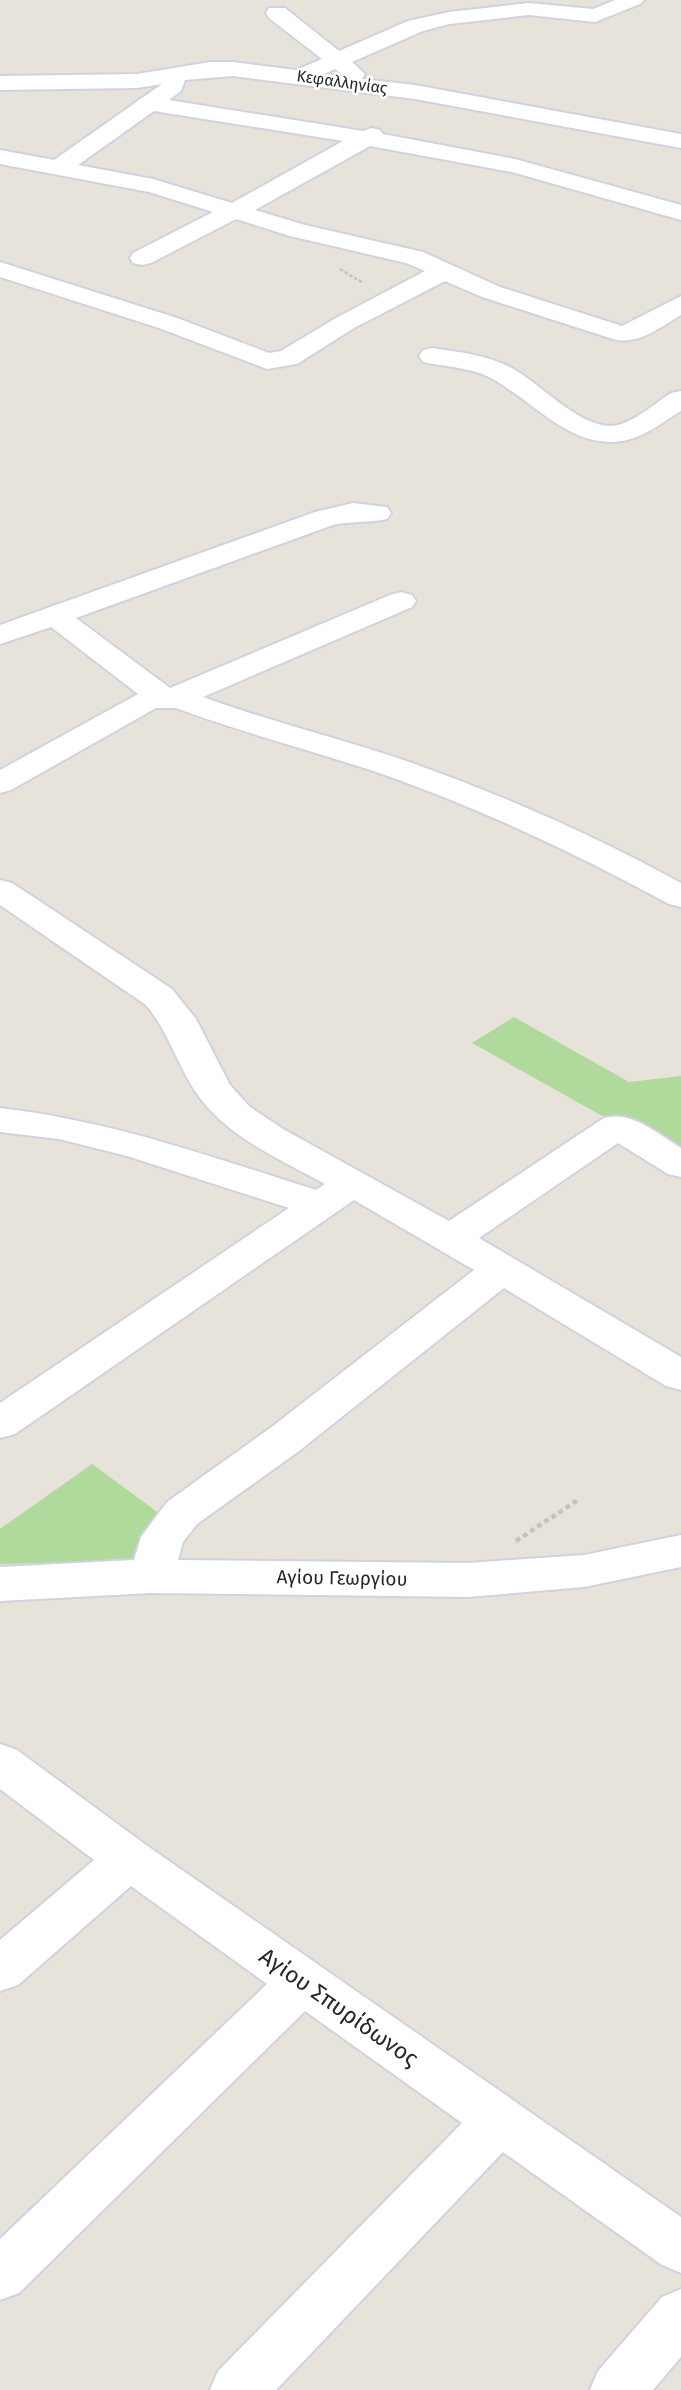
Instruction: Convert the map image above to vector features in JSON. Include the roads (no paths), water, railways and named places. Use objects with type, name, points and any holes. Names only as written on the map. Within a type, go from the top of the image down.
[{"type":"street","points":[[301,76],[451,9],[529,9],[594,16],[633,0]]},
{"type":"street","points":[[277,13],[338,59],[366,85]]},
{"type":"street","name":"Κεφαλληνίας","points":[[0,83],[124,81],[223,68],[415,92],[681,141]]},
{"type":"street","points":[[60,167],[173,86],[175,75]]},
{"type":"street","points":[[142,258],[236,210],[365,138],[393,119],[415,92]]},
{"type":"street","points":[[150,104],[365,138],[515,166],[681,213]]},
{"type":"street","points":[[0,158],[153,186],[299,231],[414,257],[491,292],[622,334],[639,329],[681,304]]},
{"type":"street","points":[[0,269],[168,323],[267,361],[288,358],[345,323],[443,272]]},
{"type":"street","points":[[432,356],[455,359],[499,373],[585,429],[607,435],[626,431],[681,399]]},
{"type":"street","points":[[646,418],[681,434]]},
{"type":"street","points":[[0,635],[325,518],[353,512],[377,513]]},
{"type":"street","points":[[0,783],[146,701],[169,697],[401,600]]},
{"type":"street","points":[[55,616],[169,697],[311,740],[538,825],[634,870],[681,897]]},
{"type":"street","points":[[0,890],[159,997],[178,1019],[214,1091],[237,1115],[271,1138],[502,1269],[681,1376]]},
{"type":"street","points":[[0,1120],[59,1127],[137,1146],[320,1206]]},
{"type":"street","points":[[450,1239],[617,1126],[681,1166]]},
{"type":"street","points":[[0,1423],[353,1183]]},
{"type":"street","points":[[152,1576],[163,1537],[182,1513],[284,1440],[502,1269]]},
{"type":"street","name":"Αγίου Γεωργίου","points":[[0,1584],[152,1576],[484,1579],[584,1571],[681,1550]]},
{"type":"street","name":"Αγίου Σπυρίδωνος","points":[[0,1763],[129,1859],[681,2248]]},
{"type":"street","points":[[0,1970],[129,1859]]},
{"type":"street","points":[[0,2275],[302,1982]]},
{"type":"street","points":[[239,2390],[500,2120]]},
{"type":"street","points":[[618,2390],[681,2315]]}]
